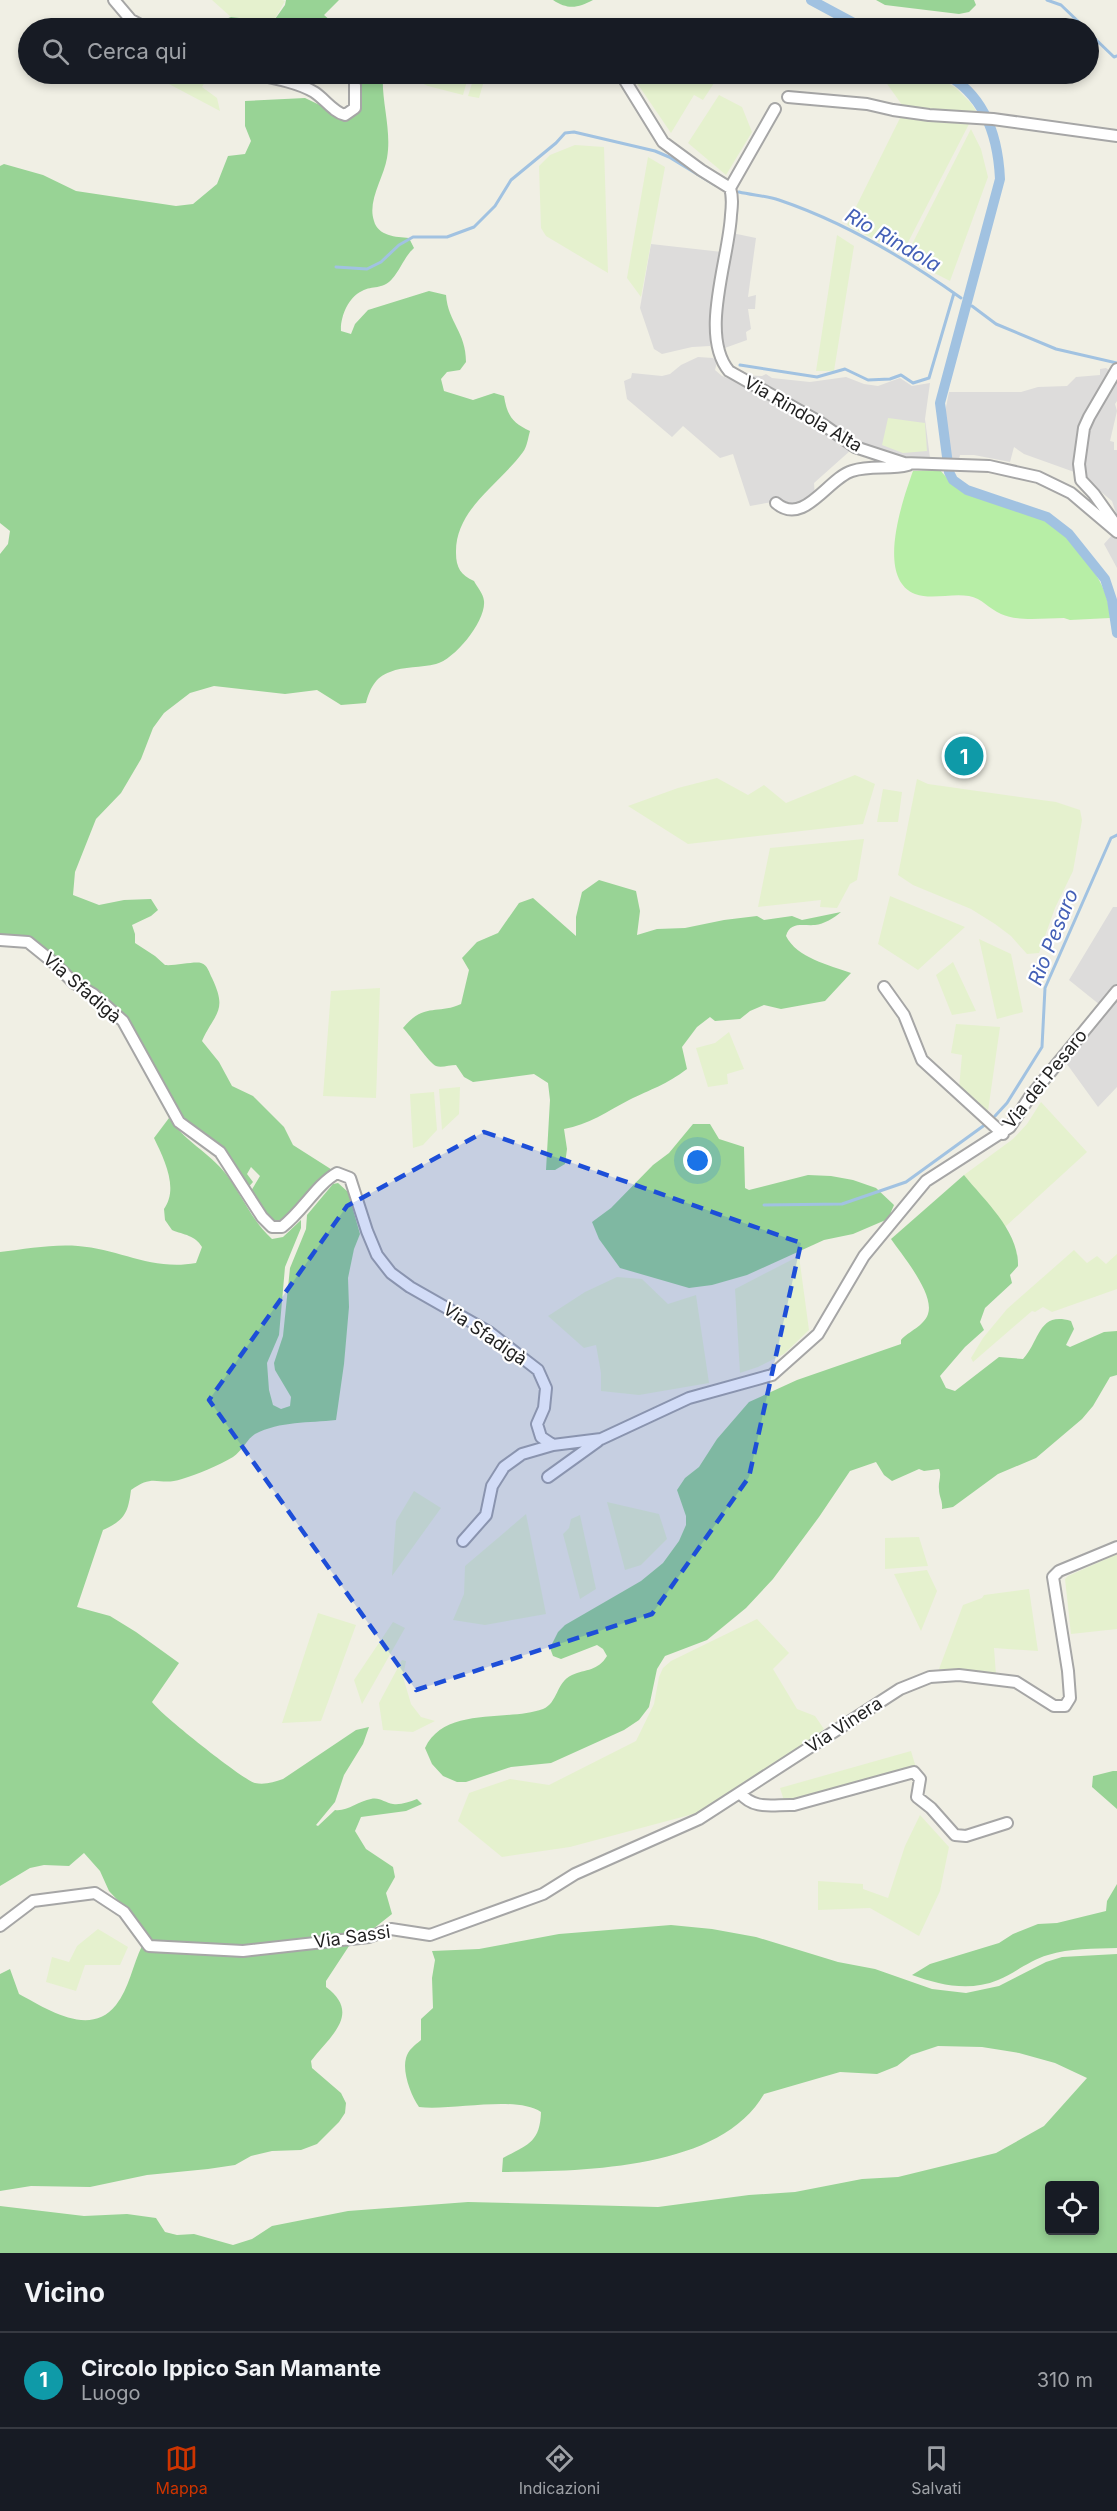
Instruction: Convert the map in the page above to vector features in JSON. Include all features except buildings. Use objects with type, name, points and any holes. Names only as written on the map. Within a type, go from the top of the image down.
[{"type":"street","points":[[114,0],[129,18]]},
{"type":"street","points":[[290,84],[308,89],[338,113],[345,115],[355,108],[355,84]]},
{"type":"street","points":[[627,84],[663,142],[700,170],[730,188],[775,110]]},
{"type":"street","points":[[788,97],[867,104],[894,111],[963,119],[993,119],[1117,136]]},
{"type":"street","name":"Via Rindola Alta","points":[[730,188],[732,195],[731,227],[716,310],[717,343],[723,364],[735,376],[818,421],[855,447],[912,465],[962,464],[1005,469],[1055,484],[1080,499],[1117,532]]},
{"type":"street","points":[[1117,369],[1084,428],[1079,464],[1081,480],[1094,494],[1117,527]]},
{"type":"street","points":[[776,503],[786,509],[797,508],[818,498],[834,479],[844,473],[859,469],[896,469],[912,465]]},
{"type":"street","name":"Via Sfadigà","points":[[4,940],[28,942],[123,1020],[179,1122],[220,1152],[262,1217],[272,1227],[282,1227],[294,1218],[329,1178],[337,1173],[351,1178],[377,1255],[391,1273],[410,1287],[489,1332],[538,1370],[546,1388],[544,1408],[537,1424],[541,1437],[553,1445]]},
{"type":"street","name":"Via dei Pesaro","points":[[884,987],[904,1015],[922,1060],[1003,1134],[1014,1123],[1029,1098],[1117,991]]},
{"type":"street","points":[[548,1477],[601,1439],[689,1398],[772,1375],[818,1334],[864,1256],[927,1181],[1003,1134]]},
{"type":"street","points":[[464,1541],[486,1515],[492,1486],[504,1467],[522,1454],[553,1445],[601,1439]]},
{"type":"street","name":"Via Vinera","points":[[740,1793],[900,1689],[930,1677],[959,1675],[1016,1682],[1054,1706],[1065,1706],[1070,1698],[1068,1671],[1053,1577],[1059,1571],[1117,1547]]},
{"type":"street","points":[[740,1793],[746,1800],[766,1807],[777,1804],[794,1805],[914,1772],[920,1779],[917,1797],[931,1808],[955,1835],[966,1836],[1007,1823]]},
{"type":"street","name":"Via Sassi","points":[[0,1926],[33,1901],[95,1893],[124,1912],[149,1946],[243,1950],[369,1937],[391,1929],[430,1935],[543,1894],[574,1874],[699,1819],[740,1793]]},
{"type":"highlighted area","points":[[484,1132],[801,1243],[749,1477],[652,1614],[416,1690],[209,1400],[347,1206]]},
{"type":"shaded area","points":[[732,233],[756,238],[748,297],[756,295],[755,309],[748,309],[751,329],[746,332],[747,340],[722,349],[718,314]]},
{"type":"shaded area","points":[[651,244],[722,252],[710,346],[692,347],[662,354],[654,349],[640,308]]},
{"type":"shaded area","points":[[698,357],[713,358],[717,362],[715,370],[722,376],[738,382],[806,419],[833,438],[840,446],[843,445],[851,450],[814,483],[815,497],[790,507],[778,501],[750,506],[733,454],[720,458],[683,426],[672,437],[627,399],[624,381],[631,378],[632,373],[662,376],[670,374],[681,365]]},
{"type":"shaded area","points":[[1106,368],[1113,373],[1091,407],[1077,473],[1024,454],[1014,447],[1010,462],[974,455],[960,455],[959,459],[950,459],[945,412],[949,392],[1021,392],[1038,387],[1067,386],[1076,377],[1100,375],[1100,369]]},
{"type":"shaded area","points":[[766,374],[772,378],[810,382],[846,377],[864,384],[878,386],[900,378],[912,386],[930,383],[925,419],[930,458],[900,456],[860,444],[741,375],[762,376]]},
{"type":"shaded area","points":[[1117,377],[1115,404],[1117,411],[1110,441],[1114,442],[1114,450],[1117,450],[1117,516],[1112,501],[1083,477],[1085,433]]},
{"type":"shaded area","points":[[1113,534],[1117,537],[1117,568],[1104,544]]},
{"type":"shaded area","points":[[1113,907],[1117,907],[1117,1087],[1098,1107],[1064,1060],[1105,1009],[1069,980]]},
{"type":"green space","points":[[212,0],[285,1],[275,18],[231,17]]},
{"type":"green space","points":[[286,0],[339,0],[324,15],[328,18],[276,18]]},
{"type":"green space","points":[[553,0],[593,0],[573,7]]},
{"type":"green space","points":[[876,0],[974,0],[976,5],[969,12],[959,14],[885,5]]},
{"type":"green space","points":[[169,84],[204,84],[202,87],[217,98],[220,111]]},
{"type":"green space","points":[[358,84],[383,84],[388,147],[372,213],[379,230],[393,236],[409,238],[414,248],[388,282],[366,289],[353,298],[344,314],[341,331],[351,334],[355,324],[368,310],[429,291],[446,295],[450,313],[463,343],[466,362],[460,370],[447,372],[441,379],[444,391],[473,400],[494,393],[504,396],[511,418],[530,431],[523,452],[470,510],[458,537],[456,553],[458,567],[474,581],[484,601],[480,619],[468,638],[444,661],[395,670],[380,677],[369,693],[366,703],[341,705],[317,690],[285,694],[214,686],[190,693],[164,713],[153,728],[141,759],[121,793],[96,819],[75,872],[73,895],[99,905],[124,900],[151,899],[158,910],[132,925],[135,943],[165,965],[198,963],[207,967],[217,989],[219,1005],[202,1041],[219,1062],[232,1086],[253,1096],[284,1127],[293,1145],[337,1173],[294,1218],[272,1227],[248,1196],[260,1176],[251,1167],[247,1174],[253,1182],[245,1191],[223,1160],[193,1135],[128,1029],[41,950],[0,941],[0,554],[8,544],[10,531],[0,523],[0,166],[4,164],[43,175],[76,191],[176,206],[193,204],[217,184],[228,156],[245,154],[251,141],[245,126],[245,101],[305,98],[349,119]]},
{"type":"green space","points":[[424,84],[466,84],[463,95]]},
{"type":"green space","points":[[472,84],[483,84],[479,98],[468,96]]},
{"type":"green space","points":[[638,84],[713,84],[703,100],[694,95],[671,133]]},
{"type":"green space","points":[[887,84],[949,84],[971,103],[982,120],[907,112]]},
{"type":"green space","points":[[719,95],[742,107],[752,132],[726,175],[688,143]]},
{"type":"green space","points":[[901,116],[969,124],[902,254],[847,225]]},
{"type":"green space","points":[[971,129],[981,149],[988,177],[950,281],[905,258]]},
{"type":"green space","points":[[575,145],[604,147],[608,273],[546,236],[541,228],[539,166],[550,155]]},
{"type":"green space","points":[[648,157],[665,167],[641,297],[627,278]]},
{"type":"green space","points":[[837,235],[854,246],[834,371],[816,371]]},
{"type":"green space","points":[[888,418],[925,423],[927,451],[903,453],[882,445]]},
{"type":"green space","points":[[940,470],[952,483],[965,492],[1024,512],[1058,529],[1067,537],[1099,579],[1108,601],[1110,618],[1070,620],[1016,618],[997,612],[974,597],[921,596],[903,585],[896,572],[895,537],[913,471]]},
{"type":"green space","points":[[855,775],[875,784],[863,824],[688,844],[628,806],[678,788],[717,778],[748,795],[764,785],[786,803]]},
{"type":"green space","points":[[917,779],[928,784],[1056,802],[1080,810],[1082,820],[1073,871],[1055,908],[1039,953],[1027,954],[1011,936],[971,909],[913,885],[898,875]]},
{"type":"green space","points":[[883,789],[902,792],[898,822],[877,822]]},
{"type":"green space","points":[[864,839],[857,880],[850,884],[837,908],[820,907],[821,900],[758,907],[770,848]]},
{"type":"green space","points":[[599,880],[636,891],[640,911],[637,935],[657,929],[685,928],[757,916],[764,920],[792,916],[802,920],[841,912],[822,923],[794,926],[786,936],[791,944],[806,955],[851,973],[825,1001],[781,1009],[764,1005],[750,1011],[740,1019],[715,1021],[710,1017],[697,1027],[682,1047],[687,1069],[665,1083],[598,1117],[564,1129],[567,1149],[565,1164],[555,1170],[546,1170],[550,1100],[548,1083],[534,1074],[473,1082],[464,1077],[456,1065],[440,1067],[433,1064],[403,1028],[424,1012],[461,1004],[469,970],[462,958],[477,942],[498,933],[519,903],[533,898],[576,936],[576,917],[582,892]]},
{"type":"green space","points":[[890,896],[965,927],[918,970],[878,944]]},
{"type":"green space","points":[[979,939],[1011,954],[1023,1012],[997,1019]]},
{"type":"green space","points":[[953,962],[976,1011],[952,1015],[936,975]]},
{"type":"green space","points":[[380,988],[376,1098],[323,1096],[331,991]]},
{"type":"green space","points":[[956,1024],[1000,1027],[988,1111],[959,1088],[962,1055],[951,1053]]},
{"type":"green space","points":[[729,1032],[744,1069],[727,1074],[728,1084],[708,1087],[696,1048],[715,1043]]},
{"type":"green space","points":[[460,1087],[459,1114],[442,1130],[439,1089]]},
{"type":"green space","points":[[434,1092],[437,1130],[423,1145],[413,1148],[410,1094]]},
{"type":"green space","points":[[1041,1102],[1087,1152],[1005,1227],[964,1175],[1013,1139],[1027,1124]]},
{"type":"green space","points":[[169,1118],[226,1174],[259,1224],[272,1239],[283,1237],[301,1220],[301,1228],[285,1267],[279,1335],[267,1363],[269,1390],[273,1405],[281,1409],[290,1406],[291,1397],[275,1370],[274,1363],[283,1336],[290,1268],[306,1229],[307,1215],[333,1184],[338,1183],[348,1192],[360,1234],[354,1249],[348,1278],[349,1307],[336,1420],[295,1423],[265,1430],[252,1436],[233,1457],[214,1467],[174,1481],[146,1482],[131,1490],[124,1515],[116,1523],[103,1530],[77,1607],[110,1616],[179,1663],[152,1702],[202,1746],[255,1783],[283,1779],[356,1730],[369,1727],[363,1744],[344,1775],[335,1802],[316,1825],[318,1826],[335,1810],[371,1799],[396,1804],[417,1799],[422,1804],[406,1811],[361,1817],[355,1831],[366,1849],[393,1867],[395,1877],[386,1893],[392,1914],[373,1929],[367,1938],[316,1941],[293,1939],[251,1947],[150,1942],[142,1926],[109,1891],[100,1871],[84,1853],[69,1866],[44,1865],[30,1868],[0,1886],[0,1252],[49,1246],[78,1246],[150,1262],[180,1265],[196,1263],[202,1247],[189,1236],[172,1230],[165,1220],[164,1209],[168,1201],[170,1183],[166,1164],[154,1138]]},
{"type":"green space","points":[[693,1124],[710,1124],[719,1139],[744,1147],[745,1188],[749,1190],[808,1175],[853,1180],[876,1188],[894,1205],[888,1219],[853,1234],[824,1240],[747,1275],[712,1285],[689,1288],[620,1268],[599,1239],[592,1222],[611,1208],[653,1165],[669,1153]]},
{"type":"green space","points":[[964,1175],[991,1206],[1007,1229],[1017,1253],[1018,1266],[1010,1275],[1012,1283],[985,1308],[980,1322],[984,1330],[965,1347],[940,1376],[946,1388],[955,1391],[999,1357],[1023,1359],[1041,1330],[1052,1320],[1071,1321],[1074,1329],[1066,1345],[1070,1347],[1104,1332],[1117,1331],[1117,1375],[1110,1377],[1093,1406],[1082,1419],[1036,1458],[998,1474],[953,1507],[942,1509],[939,1469],[924,1471],[919,1469],[892,1481],[884,1475],[876,1462],[850,1471],[773,1579],[746,1608],[707,1640],[665,1656],[657,1669],[649,1707],[639,1720],[624,1730],[551,1763],[511,1767],[466,1782],[457,1782],[443,1776],[432,1764],[425,1748],[434,1735],[447,1726],[462,1721],[543,1709],[552,1702],[567,1678],[596,1667],[603,1661],[607,1656],[597,1645],[561,1659],[553,1656],[550,1648],[558,1632],[565,1625],[641,1581],[663,1563],[679,1541],[686,1525],[686,1516],[677,1490],[685,1478],[699,1467],[717,1439],[749,1402],[797,1380],[901,1344],[901,1340],[923,1322],[928,1314],[927,1296],[916,1275],[891,1239]]},
{"type":"green space","points":[[1074,1250],[1087,1263],[1097,1256],[1106,1264],[1117,1254],[1117,1289],[1052,1312],[1043,1307],[1035,1312],[1032,1311],[973,1362],[971,1358],[983,1338],[1007,1309]]},
{"type":"green space","points":[[799,1256],[809,1330],[784,1354],[740,1373],[735,1289]]},
{"type":"green space","points":[[617,1277],[642,1279],[668,1304],[696,1295],[709,1383],[639,1395],[601,1391],[601,1373],[596,1345],[584,1348],[548,1316],[585,1292]]},
{"type":"green space","points":[[414,1491],[441,1508],[392,1576],[396,1521]]},
{"type":"green space","points":[[607,1502],[659,1514],[667,1539],[641,1565],[625,1570]]},
{"type":"green space","points":[[526,1514],[546,1614],[485,1625],[453,1620],[464,1594],[465,1566]]},
{"type":"green space","points":[[580,1515],[596,1589],[580,1599],[563,1534],[569,1528],[571,1519]]},
{"type":"green space","points":[[919,1537],[928,1566],[885,1569],[885,1538]]},
{"type":"green space","points":[[1117,1554],[1117,1629],[1071,1634],[1065,1579]]},
{"type":"green space","points":[[927,1570],[937,1591],[921,1631],[894,1574]]},
{"type":"green space","points":[[1029,1589],[1038,1651],[994,1648],[996,1675],[939,1669],[963,1605],[982,1598],[984,1595]]},
{"type":"green space","points":[[318,1613],[356,1625],[321,1721],[282,1723]]},
{"type":"green space","points":[[757,1619],[789,1653],[773,1669],[797,1709],[815,1716],[824,1729],[781,1765],[740,1793],[697,1813],[570,1847],[502,1857],[458,1821],[469,1793],[510,1779],[549,1785],[636,1741],[654,1704],[663,1668],[671,1661]]},
{"type":"green space","points":[[393,1622],[405,1628],[362,1704],[354,1680]]},
{"type":"green space","points":[[402,1660],[406,1661],[403,1677],[411,1704],[421,1717],[435,1721],[413,1732],[383,1730],[379,1703]]},
{"type":"green space","points":[[911,1751],[917,1771],[786,1807],[780,1788]]},
{"type":"green space","points":[[1117,1771],[1117,1809],[1092,1787],[1093,1776]]},
{"type":"green space","points":[[920,1815],[949,1847],[940,1891],[919,1936],[870,1908],[818,1910],[818,1881],[863,1884],[863,1889],[888,1898],[905,1846]]},
{"type":"green space","points":[[1117,1884],[1117,1948],[1065,1951],[1041,1957],[998,1980],[976,1986],[955,1986],[912,1975],[930,1964],[999,1943],[1013,1934],[1038,1924],[1057,1923],[1106,1911],[1107,1901]]},
{"type":"green space","points":[[671,1925],[756,1937],[838,1962],[875,1969],[932,1989],[966,1993],[999,1986],[1046,1962],[1062,1957],[1117,1954],[1117,2253],[0,2253],[0,2206],[84,2216],[127,2214],[156,2218],[165,2232],[177,2235],[194,2234],[233,2245],[252,2239],[272,2226],[348,2211],[468,2202],[658,2207],[749,2195],[795,2192],[862,2179],[898,2177],[996,2153],[1044,2126],[1087,2078],[1055,2063],[1019,2053],[982,2047],[938,2046],[911,2055],[897,2066],[877,2074],[840,2072],[764,2094],[743,2119],[715,2139],[682,2152],[645,2162],[607,2167],[502,2172],[503,2158],[525,2146],[535,2137],[541,2112],[530,2107],[500,2104],[419,2107],[408,2084],[405,2070],[406,2058],[410,2050],[421,2040],[421,2019],[433,2008],[432,1978],[435,1960],[432,1951],[479,1949],[559,1934]]},
{"type":"green space","points":[[98,1929],[128,1947],[120,1965],[85,1965],[76,1991],[46,1982],[52,1957],[69,1962],[77,1946]]},
{"type":"green space","points":[[142,1946],[349,1946],[326,1981],[326,1987],[342,2006],[342,2016],[334,2034],[311,2061],[312,2068],[341,2093],[346,2103],[345,2113],[317,2144],[301,2150],[272,2151],[251,2156],[235,2165],[147,2175],[90,2187],[31,2186],[0,2191],[0,1974],[10,1969],[19,1994],[42,2007],[81,2020],[94,2019],[106,2015],[120,1999]]},
{"type":"waterway","points":[[811,0],[844,18]]},
{"type":"waterway","points":[[1047,0],[1061,5],[1075,18]]},
{"type":"waterway","points":[[1099,43],[1114,57],[1117,56]]},
{"type":"waterway","points":[[960,84],[970,93],[987,119],[996,148],[1000,179],[940,403],[949,472],[953,480],[967,490],[1047,517],[1069,534],[1105,579],[1112,600],[1117,633]]},
{"type":"waterway","name":"Rio Rindola","points":[[336,267],[367,269],[381,262],[399,245],[413,237],[447,237],[474,227],[495,206],[511,180],[565,133],[574,132],[655,151],[715,185]]},
{"type":"waterway","name":"Rio Rindola","points":[[739,192],[770,197],[827,219],[896,255],[961,298]]},
{"type":"waterway","points":[[740,365],[817,377],[845,369],[868,380],[890,379],[901,375],[913,383],[929,378],[954,293]]},
{"type":"waterway","name":"Rio Rindola","points":[[972,306],[996,324],[1056,349],[1117,363]]},
{"type":"waterway","name":"Rio Pesaro","points":[[995,1116],[1007,1103],[1042,1047],[1045,988],[1111,838],[1117,835]]},
{"type":"waterway","name":"Rio Pesaro","points":[[764,1205],[842,1204],[906,1182],[986,1124]]},
{"type":"place","name":"Circolo Ippico San Mamante","points":[[964,756]]}]
